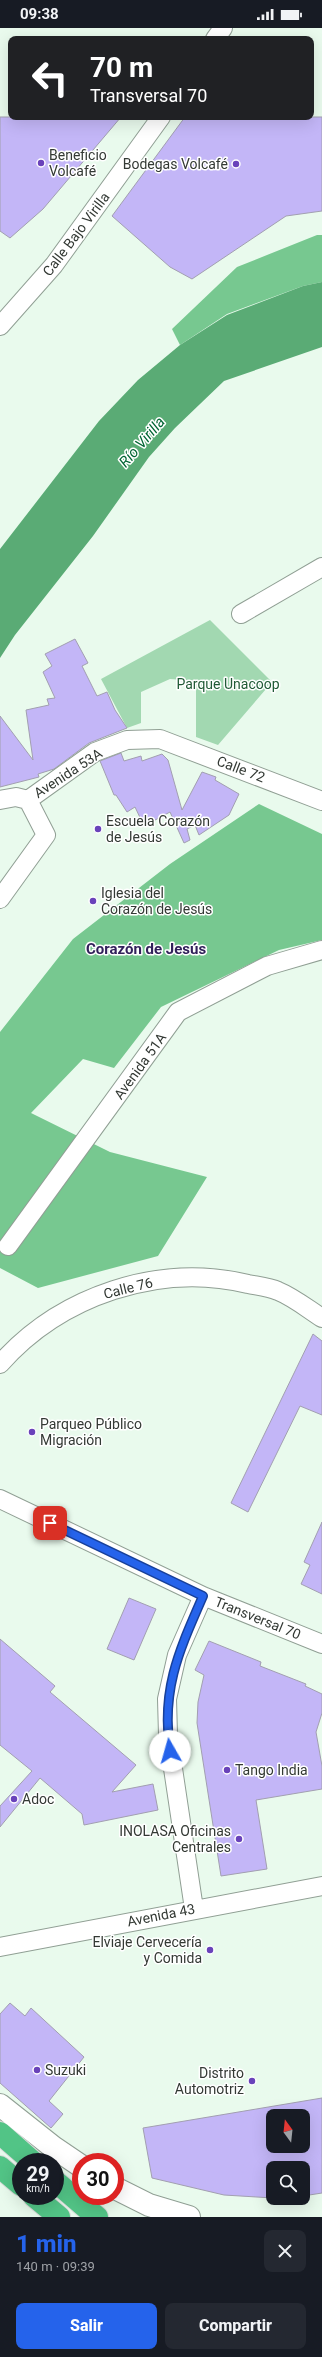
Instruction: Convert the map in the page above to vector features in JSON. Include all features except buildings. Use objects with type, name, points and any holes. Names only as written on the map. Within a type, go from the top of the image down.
[{"type":"highway","points":[[0,2133],[23,2153]]},
{"type":"highway","points":[[0,2167],[12,2177]]},
{"type":"highway","points":[[64,2189],[97,2217]]},
{"type":"highway","points":[[45,2205],[59,2217]]},
{"type":"main road","points":[[0,2105],[53,2148],[72,2160]]},
{"type":"main road","points":[[124,2192],[149,2205],[189,2217]]},
{"type":"street","name":"Calle Bajo Virilla","points":[[0,326],[54,265],[159,120]]},
{"type":"street","points":[[241,614],[322,567]]},
{"type":"street","name":"Avenida 53A","points":[[0,800],[16,797],[28,800],[95,752],[127,740],[160,739]]},
{"type":"street","name":"Calle 72","points":[[160,739],[322,801]]},
{"type":"street","points":[[0,899],[46,835],[28,800]]},
{"type":"street","name":"Avenida 51A","points":[[8,1246],[178,1012],[267,966],[322,950]]},
{"type":"street","name":"Calle 76","points":[[0,1364],[13,1350],[50,1320],[92,1297],[137,1283],[184,1277],[231,1280],[278,1291],[322,1318]]},
{"type":"street","name":"Transversal 70","points":[[0,1499],[203,1596],[322,1644]]},
{"type":"street","points":[[194,1909],[168,1735],[167,1700],[177,1654],[203,1596]]},
{"type":"street","name":"Avenida 43","points":[[0,1947],[194,1909],[322,1886]]},
{"type":"green space","name":"Parque Unacoop","points":[[210,620],[272,682],[218,745],[196,737],[196,681],[170,679],[141,692],[141,723],[127,728],[101,679]]},
{"type":"shaded area","points":[[317,235],[322,235],[322,282],[303,286],[227,314],[180,345],[172,329],[237,267]]},
{"type":"shaded area","points":[[259,804],[322,834],[322,940],[279,950],[161,1007],[114,1068],[83,1059],[31,1113],[110,1152],[207,1177],[158,1256],[38,1288],[0,1268],[0,1032],[73,939],[170,864]]},
{"type":"water","name":"Río Virilla","points":[[322,282],[322,347],[224,381],[175,428],[149,457],[93,536],[15,635],[0,658],[0,549],[99,421],[138,380],[180,345],[227,315],[303,286]]},
{"type":"place","name":"Beneficio Volcafé","points":[[41,163]]},
{"type":"place","name":"Bodegas Volcafé","points":[[236,164]]},
{"type":"place","name":"Escuela Corazón de Jesús","points":[[98,829]]},
{"type":"place","name":"Iglesia del Corazón de Jesús","points":[[93,901]]},
{"type":"place","name":"Parqueo Público Migración","points":[[32,1432]]},
{"type":"place","name":"Tango India","points":[[227,1770]]},
{"type":"place","name":"Adoc","points":[[14,1799]]},
{"type":"place","name":"INOLASA Oficinas Centrales","points":[[239,1839]]},
{"type":"place","name":"Elviaje Cervecería y Comida","points":[[210,1950]]},
{"type":"place","name":"Suzuki","points":[[37,2070]]},
{"type":"place","name":"Distrito Automotriz","points":[[252,2081]]},
{"type":"district","name":"Corazón de Jesús","points":[[146,949]]},
{"type":"route","points":[[50,1523],[203,1596],[177,1654],[167,1700],[170,1751]]}]
